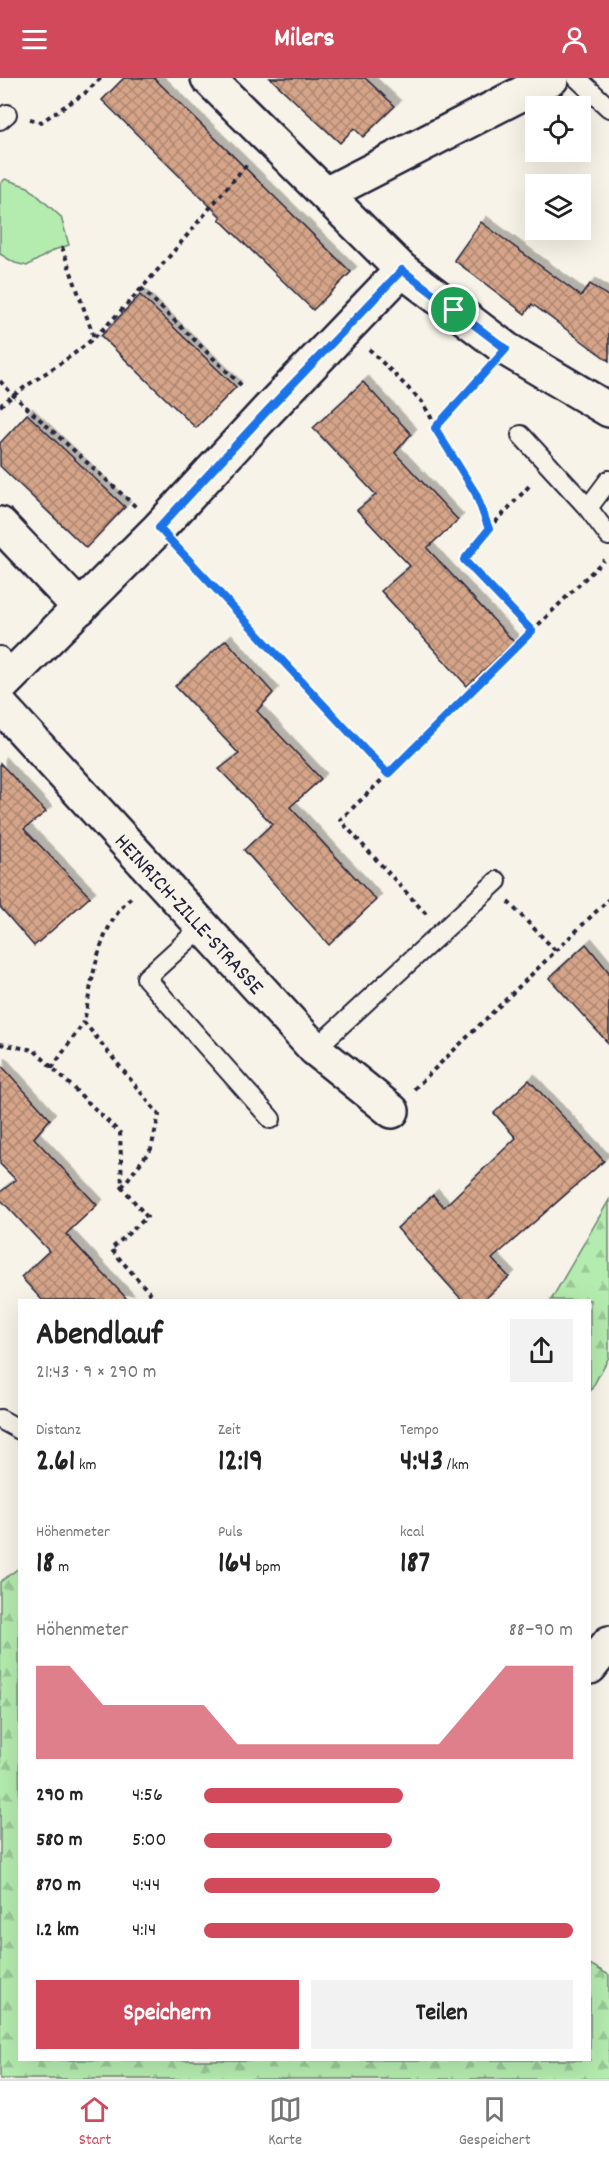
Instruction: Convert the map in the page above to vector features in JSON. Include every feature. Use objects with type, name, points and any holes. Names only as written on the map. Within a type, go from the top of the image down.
[{"type":"street","points":[[208,78],[402,270],[506,349],[609,410]]},
{"type":"street","points":[[326,194],[552,78]]},
{"type":"street","points":[[5,672],[80,608],[159,528],[402,270]]},
{"type":"street","points":[[0,524],[80,608]]},
{"type":"street","name":"HEINRICH-ZILLE-STRASSE","points":[[0,705],[315,1049],[392,1111]]},
{"type":"street","points":[[591,1666],[609,1643]]},
{"type":"lane","points":[[577,78],[609,108]]},
{"type":"lane","points":[[520,435],[588,508],[609,536]]},
{"type":"lane","points":[[588,508],[609,480]]},
{"type":"lane","points":[[315,1049],[494,883]]},
{"type":"lane","points":[[203,926],[146,978],[271,1119]]},
{"type":"lane","points":[[0,1419],[18,1429]]},
{"type":"path","points":[[4,117],[41,122],[85,93],[101,78]]},
{"type":"path","points":[[0,406],[13,395],[65,362],[94,337],[141,288],[256,154]]},
{"type":"path","points":[[62,247],[94,337]]},
{"type":"path","points":[[141,288],[267,411]]},
{"type":"path","points":[[347,327],[422,402],[435,428],[476,494],[489,529]]},
{"type":"path","points":[[435,428],[506,349]]},
{"type":"path","points":[[0,381],[159,528],[388,774]]},
{"type":"path","points":[[532,631],[464,560],[489,529],[549,465]]},
{"type":"path","points":[[442,932],[340,820],[609,554]]},
{"type":"path","points":[[52,1068],[84,1022],[101,943],[122,905],[156,876]]},
{"type":"path","points":[[494,883],[556,951]]},
{"type":"path","points":[[392,1111],[609,899]]},
{"type":"path","points":[[84,1022],[159,1115],[151,1149],[122,1187]]},
{"type":"path","points":[[0,1044],[34,1050],[120,1133],[122,1187],[147,1217],[111,1249],[155,1299]]},
{"type":"green space","points":[[5,179],[28,187],[61,217],[69,245],[54,250],[27,266],[15,263],[0,254],[0,184]]},
{"type":"green space","points":[[609,1200],[609,1357],[591,1390],[591,1299],[552,1299]]},
{"type":"green space","points":[[18,1569],[18,2061],[591,2061],[591,1965],[609,1975],[609,2079],[0,2079],[0,1582]]},
{"type":"building","points":[[124,78],[154,78],[351,272],[313,310],[219,219],[221,217],[102,100]]},
{"type":"building","points":[[270,78],[365,78],[395,106],[363,137],[354,128],[340,143]]},
{"type":"building","points":[[481,222],[581,296],[590,284],[609,297],[609,361],[532,304],[525,314],[454,260]]},
{"type":"building","points":[[140,295],[236,387],[196,428],[101,336]]},
{"type":"building","points":[[363,382],[411,434],[395,453],[458,520],[427,548],[514,642],[467,686],[381,591],[410,566],[357,510],[376,495],[313,428]]},
{"type":"building","points":[[27,414],[125,507],[86,548],[0,466],[0,443]]},
{"type":"building","points":[[226,640],[273,693],[257,711],[321,779],[290,807],[376,900],[329,945],[244,850],[272,824],[219,769],[239,754],[175,686]]},
{"type":"building","points":[[0,763],[46,812],[24,829],[90,897],[34,946],[0,907]]},
{"type":"building","points":[[586,944],[609,972],[609,1044],[549,978]]},
{"type":"building","points":[[0,1064],[50,1119],[34,1138],[97,1205],[66,1234],[127,1299],[41,1299],[21,1277],[49,1251],[0,1199],[0,1192],[16,1180],[0,1164]]},
{"type":"building","points":[[529,1080],[604,1161],[492,1259],[509,1277],[485,1299],[461,1299],[397,1228],[433,1195],[444,1207],[516,1138],[494,1113]]},
{"type":"route","points":[[402,270],[454,310],[506,349],[435,428],[476,494],[489,529],[464,560],[532,631],[388,774],[159,528],[402,270]]}]
